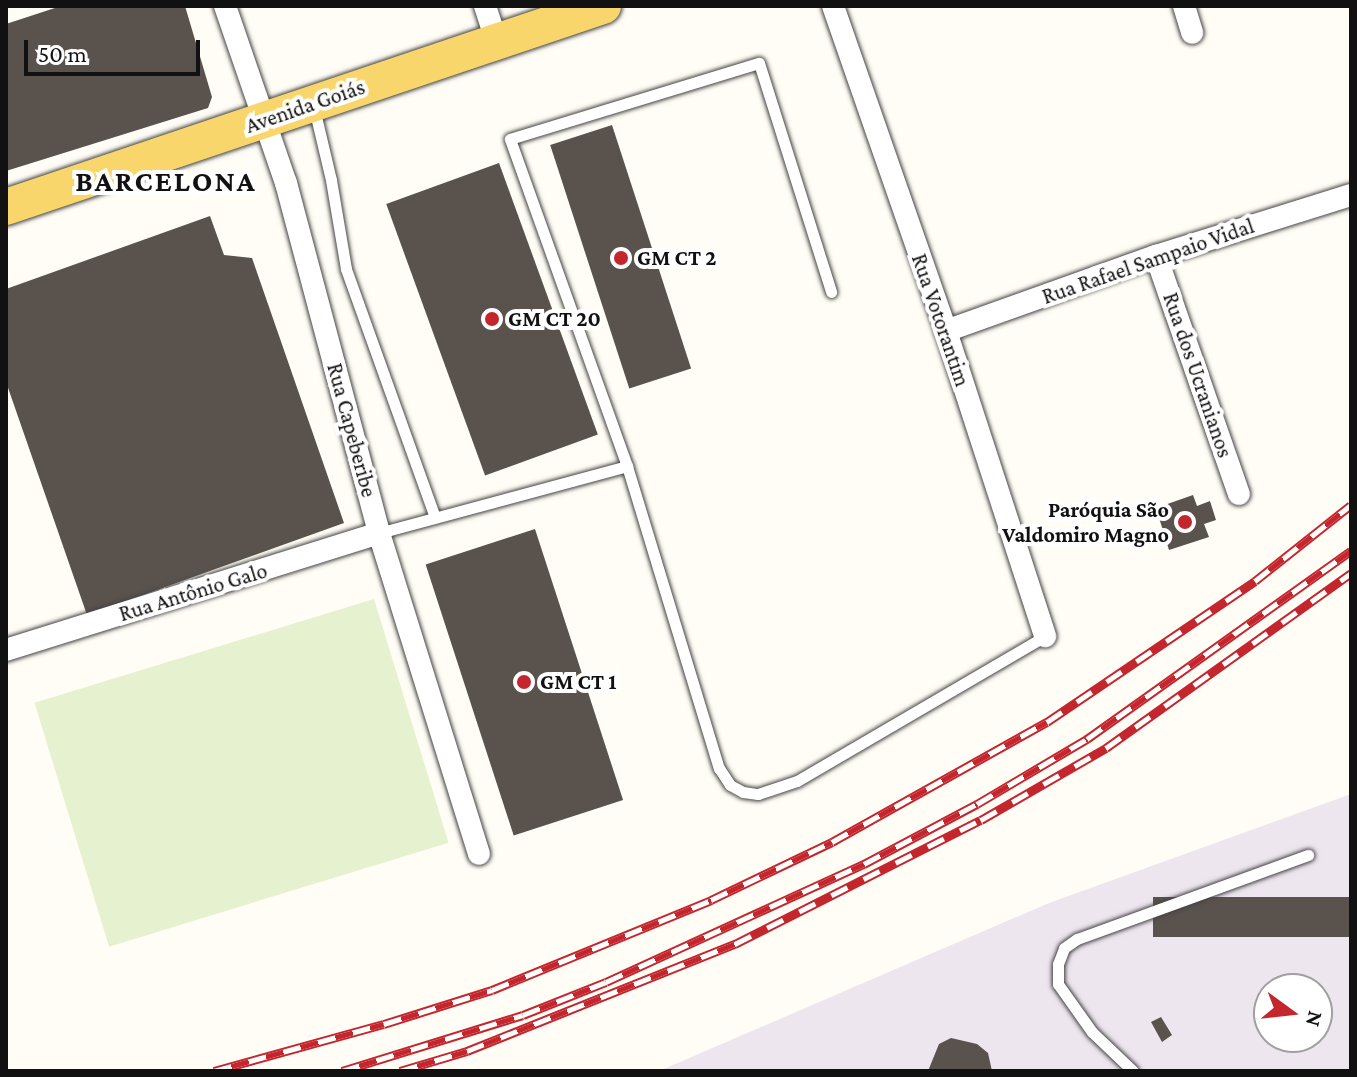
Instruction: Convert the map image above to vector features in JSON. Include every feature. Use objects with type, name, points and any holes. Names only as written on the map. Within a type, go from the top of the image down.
[{"type":"main road","name":"Avenida Goiás","points":[[6,207],[603,6]]},
{"type":"street","name":"Rua Capeberibe","points":[[225,6],[286,183],[379,533],[479,854]]},
{"type":"street","points":[[485,6],[497,42]]},
{"type":"street","name":"Rua Votorantim","points":[[833,6],[946,331],[1045,636]]},
{"type":"street","points":[[1184,6],[1192,33]]},
{"type":"street","name":"Rua Rafael Sampaio Vidal","points":[[946,331],[1156,256],[1351,195]]},
{"type":"street","name":"Rua dos Ucranianos","points":[[1156,256],[1239,494]]},
{"type":"street","name":"Rua Antônio Galo","points":[[6,650],[379,533]]},
{"type":"lane","points":[[831,292],[759,63],[510,139],[627,466],[719,768],[730,785],[743,792],[758,794],[797,781],[1045,636]]},
{"type":"lane","points":[[313,104],[331,180],[346,269],[435,518]]},
{"type":"lane","points":[[379,533],[627,466]]},
{"type":"lane","points":[[1133,1071],[1092,1032],[1058,984],[1058,964],[1064,948],[1077,939],[1308,855]]},
{"type":"shaded area","points":[[1351,794],[1351,1071],[659,1071],[1049,903]]},
{"type":"green space","points":[[374,599],[449,843],[109,947],[35,703]]},
{"type":"building","points":[[61,6],[185,6],[212,97],[208,108],[6,171],[6,24]]},
{"type":"building","name":"GM CT 2","points":[[612,125],[691,368],[629,389],[550,145]]},
{"type":"building","name":"GM CT 20","points":[[499,163],[598,435],[485,476],[386,204]]},
{"type":"building","points":[[210,216],[224,255],[252,258],[344,523],[87,615],[6,382],[6,289]]},
{"type":"building","name":"Paróquia São Valdomiro Magno","points":[[1193,495],[1197,506],[1210,501],[1216,520],[1204,524],[1209,537],[1169,550],[1156,508]]},
{"type":"building","name":"GM CT 1","points":[[535,529],[623,800],[514,836],[426,565]]},
{"type":"building","points":[[1153,897],[1351,897],[1351,937],[1153,937]]},
{"type":"building","points":[[1161,1017],[1172,1035],[1162,1042],[1151,1022]]},
{"type":"building","points":[[951,1038],[977,1044],[988,1053],[992,1071],[928,1071],[939,1044]]},
{"type":"railway","points":[[214,1071],[384,1024],[492,990],[711,900],[832,842],[1047,722],[1255,581],[1351,505]]},
{"type":"railway","points":[[342,1071],[523,1015],[606,982],[864,864],[977,804],[1087,739],[1351,551]]},
{"type":"railway","points":[[400,1071],[467,1051],[735,944],[981,820],[1106,748],[1351,573]]},
{"type":"place","name":"GM CT 2","points":[[621,258]]},
{"type":"place","name":"GM CT 20","points":[[492,319]]},
{"type":"place","name":"Paróquia São Valdomiro Magno","points":[[1185,522]]},
{"type":"place","name":"GM CT 1","points":[[524,682]]},
{"type":"district","name":"BARCELONA","points":[[166,181]]}]
